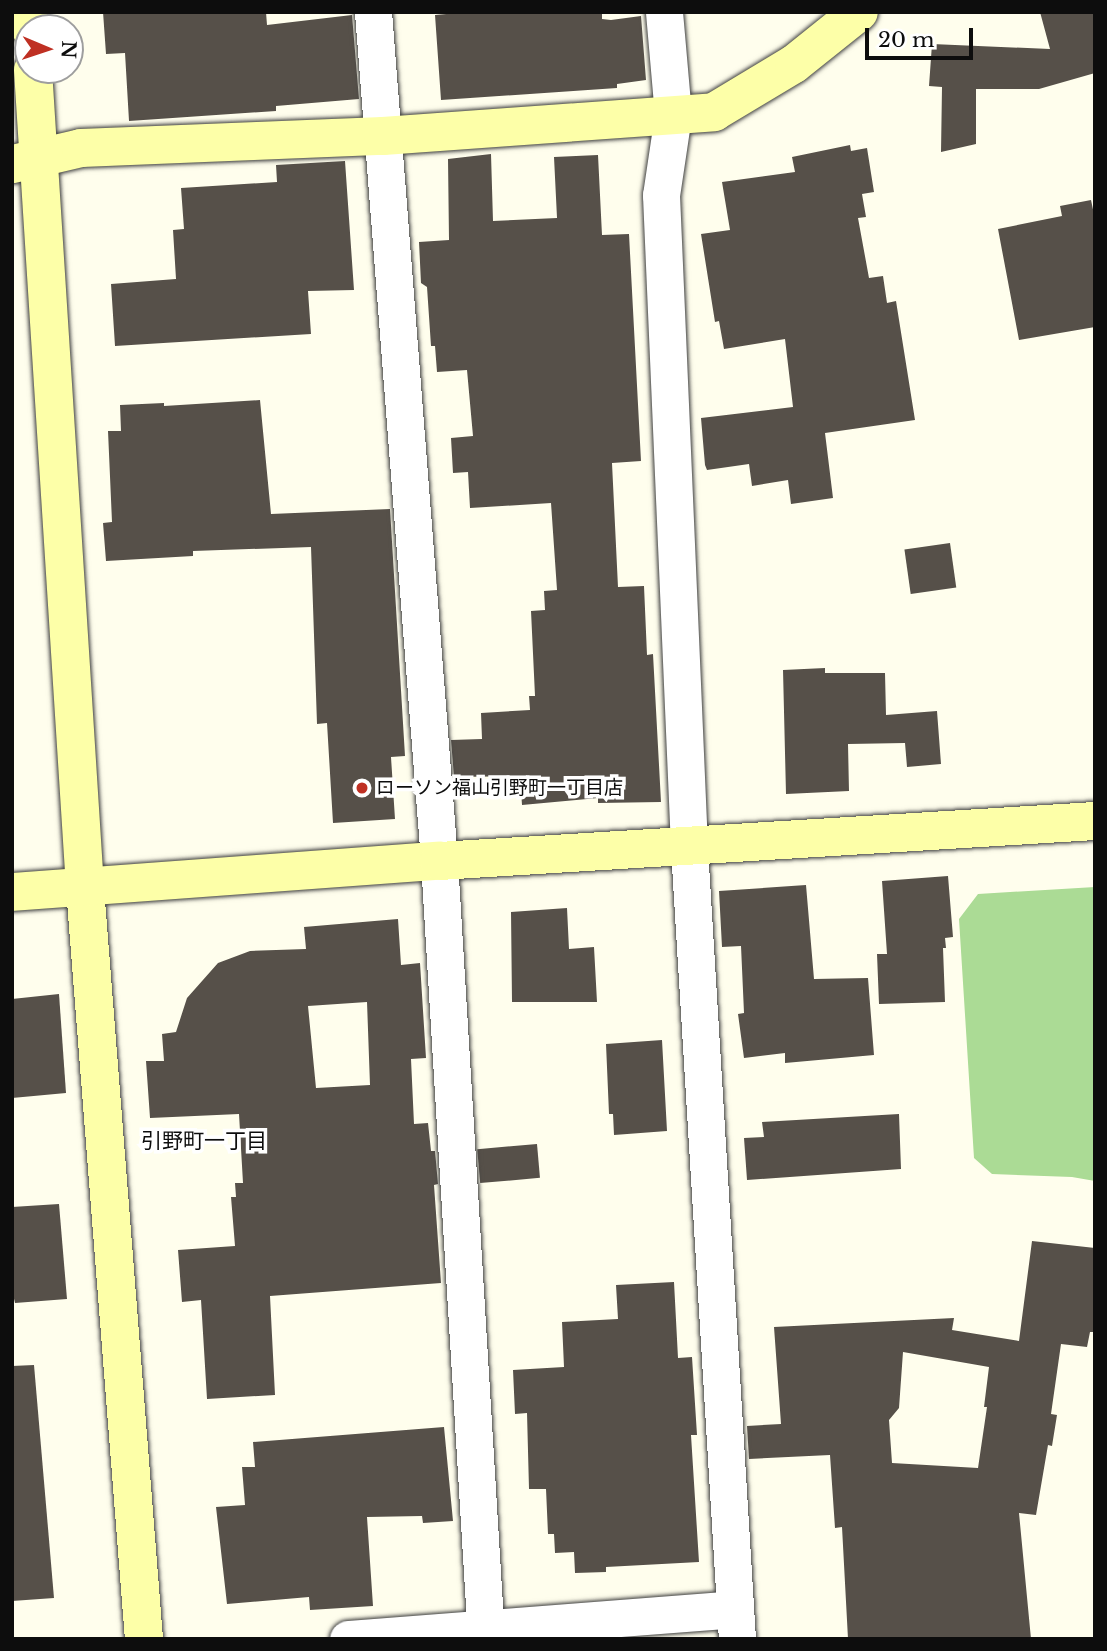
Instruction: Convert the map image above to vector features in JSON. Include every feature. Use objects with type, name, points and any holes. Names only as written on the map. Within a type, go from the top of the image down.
[{"type":"street","points":[[373,12],[439,860],[485,1633]]},
{"type":"street","points":[[348,1639],[736,1624],[689,848],[661,195],[673,115],[664,12]]},
{"type":"street","points":[[24,161],[81,148],[383,136],[715,112],[794,64],[859,12]]},
{"type":"street","points":[[32,84],[24,161],[144,1639]]},
{"type":"street","points":[[12,892],[439,860],[689,848],[1095,821]]},
{"type":"green space","points":[[1095,887],[1095,1181],[1072,1177],[992,1174],[974,1158],[959,919],[978,894]]},
{"type":"building","points":[[103,12],[266,12],[267,25],[352,15],[359,99],[276,106],[276,111],[129,121],[125,53],[106,54]]},
{"type":"building","points":[[469,12],[602,12],[602,19],[611,20],[641,16],[646,80],[617,84],[617,88],[441,100],[435,15]]},
{"type":"building","points":[[1040,12],[1095,12],[1095,73],[1039,89],[976,89],[976,144],[941,152],[942,87],[929,86],[932,44],[1050,49]]},
{"type":"building","points":[[850,145],[851,151],[867,148],[874,192],[862,194],[866,217],[858,218],[869,278],[883,276],[887,303],[896,301],[915,420],[825,433],[833,498],[791,504],[788,480],[752,486],[749,464],[707,470],[705,465],[701,418],[793,407],[785,339],[724,349],[719,321],[715,322],[701,234],[730,230],[722,182],[795,172],[792,157]]},
{"type":"building","points":[[491,154],[493,221],[557,218],[554,157],[598,155],[602,235],[629,234],[641,461],[612,463],[618,587],[644,586],[647,655],[653,654],[661,802],[598,803],[598,798],[522,805],[520,776],[454,777],[451,740],[482,739],[481,713],[530,710],[529,696],[535,696],[531,611],[545,610],[544,591],[557,590],[551,503],[470,508],[468,472],[453,473],[451,438],[473,436],[467,370],[437,372],[435,346],[431,346],[427,287],[421,283],[419,242],[449,240],[448,159]]},
{"type":"building","points":[[345,161],[354,290],[308,291],[311,334],[115,346],[111,284],[176,279],[173,230],[184,229],[181,188],[277,182],[276,165]]},
{"type":"building","points":[[1091,200],[1095,219],[1095,327],[1019,340],[998,229],[1062,216],[1060,206]]},
{"type":"building","points":[[260,400],[271,514],[390,509],[405,756],[391,757],[395,819],[333,823],[327,723],[317,724],[311,547],[193,551],[193,556],[106,561],[103,523],[112,522],[108,431],[121,431],[120,405],[164,403],[164,406]]},
{"type":"building","points":[[950,543],[956,588],[911,594],[904,549]]},
{"type":"building","points":[[825,668],[825,673],[885,673],[886,715],[937,711],[941,764],[907,767],[905,743],[848,744],[849,791],[786,794],[783,670]]},
{"type":"building","points":[[948,876],[953,937],[945,938],[946,948],[943,948],[945,1002],[879,1004],[877,954],[887,954],[882,881]]},
{"type":"building","points":[[806,885],[814,979],[868,978],[874,1055],[785,1063],[785,1053],[744,1058],[738,1014],[744,1013],[741,946],[722,947],[719,891]]},
{"type":"building","points":[[567,908],[569,949],[594,947],[597,1002],[512,1002],[511,912]]},
{"type":"building","points":[[398,919],[401,965],[420,963],[426,1058],[411,1059],[414,1124],[428,1123],[431,1151],[435,1151],[438,1184],[434,1185],[441,1283],[270,1296],[275,1395],[207,1399],[201,1300],[182,1302],[178,1250],[235,1246],[231,1197],[236,1197],[235,1183],[243,1183],[239,1114],[150,1118],[146,1061],[164,1061],[162,1034],[176,1032],[187,998],[218,963],[250,951],[306,949],[304,927]],"holes":[[[367,1002],[370,1085],[316,1088],[308,1006]]]},
{"type":"building","points":[[59,994],[66,1093],[12,1098],[12,999]]},
{"type":"building","points":[[662,1040],[667,1131],[614,1135],[613,1114],[609,1114],[606,1044]]},
{"type":"building","points":[[899,1114],[901,1169],[747,1180],[744,1138],[764,1137],[762,1122]]},
{"type":"building","points":[[537,1144],[540,1178],[480,1183],[477,1149]]},
{"type":"building","points":[[59,1204],[67,1299],[15,1303],[12,1290],[12,1207]]},
{"type":"building","points":[[1032,1241],[1095,1248],[1095,1332],[1090,1332],[1087,1347],[1061,1344],[1051,1414],[1057,1415],[1052,1446],[1048,1445],[1036,1515],[1019,1513],[1031,1639],[848,1639],[842,1527],[835,1528],[830,1455],[749,1459],[747,1426],[781,1424],[774,1327],[954,1318],[952,1330],[1019,1341]],"holes":[[[903,1352],[989,1367],[984,1407],[987,1407],[978,1468],[892,1463],[889,1420],[899,1408]]]},
{"type":"building","points":[[674,1282],[678,1358],[692,1357],[697,1435],[691,1435],[699,1562],[606,1567],[606,1572],[575,1573],[574,1552],[555,1553],[554,1534],[548,1534],[546,1489],[529,1489],[527,1413],[515,1414],[513,1370],[564,1367],[562,1322],[618,1319],[616,1285]]},
{"type":"building","points":[[34,1365],[54,1598],[12,1601],[12,1366]]},
{"type":"building","points":[[444,1427],[453,1521],[423,1523],[422,1516],[367,1517],[373,1606],[310,1610],[309,1597],[227,1604],[216,1507],[245,1505],[242,1467],[255,1467],[253,1442]]},
{"type":"place","name":"ローソン福山引野町一丁目店","points":[[362,788]]},
{"type":"district","name":"引野町一丁目","points":[[204,1141]]}]
